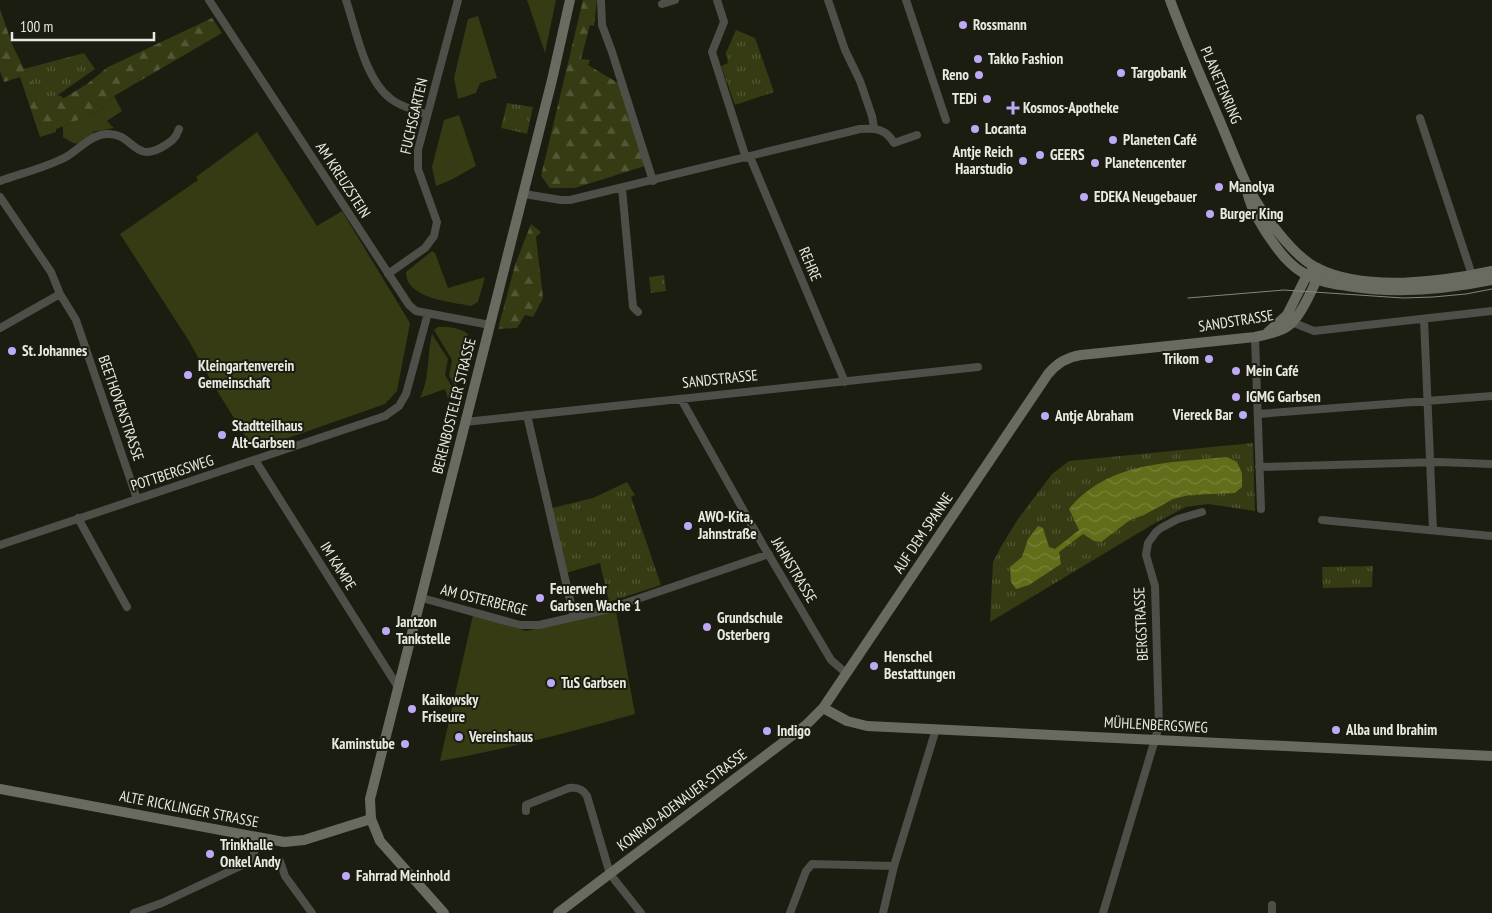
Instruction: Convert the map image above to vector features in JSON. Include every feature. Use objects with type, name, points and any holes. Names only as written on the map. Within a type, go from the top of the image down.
[{"type":"street","name":"AM KREUZSTEIN","points":[[209,0],[409,305],[416,311],[490,325]]},
{"type":"street","points":[[346,0],[362,51],[375,82],[391,99],[427,115]]},
{"type":"street","name":"FUCHSGARTEN","points":[[388,274],[424,248],[434,236],[437,222],[417,162],[418,150],[458,0]]},
{"type":"street","name":"BERENBOSTELER STRASSE","points":[[370,819],[371,793],[524,194],[570,0]]},
{"type":"street","points":[[601,0],[602,25],[654,181]]},
{"type":"street","points":[[662,4],[675,0]]},
{"type":"street","name":"REHRE","points":[[717,0],[724,22],[712,52],[748,157],[845,382]]},
{"type":"street","points":[[828,0],[846,50],[860,81],[872,116],[874,128]]},
{"type":"street","points":[[906,0],[946,120]]},
{"type":"street","name":"PLANETENRING","points":[[1174,1],[1246,182],[1272,223],[1291,247],[1305,260],[1318,268],[1342,277],[1380,282],[1492,280]]},
{"type":"street","points":[[1420,118],[1470,269],[1471,280]]},
{"type":"street","points":[[524,194],[570,200],[654,181],[860,129],[874,128],[884,131],[894,143],[917,135]]},
{"type":"street","points":[[0,181],[48,165],[103,134],[120,136],[141,152],[151,153],[174,140],[178,129]]},
{"type":"street","name":"PLANETENRING","points":[[1246,182],[1248,200],[1277,248],[1290,263],[1317,280],[1358,288],[1407,291],[1440,289],[1471,280],[1492,271]]},
{"type":"street","points":[[622,188],[633,307],[638,312]]},
{"type":"street","name":"BEETHOVENSTRASSE","points":[[0,198],[51,272],[60,294],[76,320],[137,499]]},
{"type":"street","points":[[1266,334],[1288,315],[1307,275],[1318,268]]},
{"type":"street","points":[[1294,322],[1303,310],[1317,280],[1318,268]]},
{"type":"street","points":[[0,328],[60,294]]},
{"type":"street","name":"SANDSTRASSE","points":[[1048,374],[1060,362],[1074,356],[1255,337],[1282,330],[1294,322],[1314,331],[1492,311]]},
{"type":"street","name":"POTTBERGSWEG","points":[[0,545],[386,416],[399,406],[406,394],[428,313]]},
{"type":"street","points":[[1424,319],[1433,530]]},
{"type":"street","points":[[1255,337],[1260,509]]},
{"type":"street","name":"SANDSTRASSE","points":[[465,422],[978,367]]},
{"type":"street","name":"AUF DEM SPANNE","points":[[823,708],[1048,374]]},
{"type":"street","points":[[1258,414],[1492,396]]},
{"type":"street","name":"JAHNSTRASSE","points":[[681,398],[768,554],[831,660],[846,672]]},
{"type":"street","points":[[527,416],[574,617]]},
{"type":"street","name":"IM KAMPE","points":[[255,460],[398,687]]},
{"type":"street","points":[[1259,467],[1429,463],[1492,464]]},
{"type":"street","name":"BERGSTRASSE","points":[[1102,913],[1159,726],[1155,586],[1146,549],[1150,538],[1161,528],[1178,519],[1202,512]]},
{"type":"street","points":[[78,518],[127,607]]},
{"type":"street","points":[[1322,520],[1492,536]]},
{"type":"street","name":"AM OSTERBERGE","points":[[422,598],[526,626],[550,624],[606,610],[768,554]]},
{"type":"street","name":"MÜHLENBERGSWEG","points":[[823,708],[854,724],[1492,756]]},
{"type":"street","name":"KONRAD-ADENAUER-STRASSE","points":[[558,913],[806,725],[823,708]]},
{"type":"street","points":[[883,913],[894,866],[936,729]]},
{"type":"street","points":[[526,811],[526,805],[569,788],[575,787],[584,791],[610,874],[641,913]]},
{"type":"street","name":"ALTE RICKLINGER STRASSE","points":[[0,789],[284,842],[295,842],[370,819]]},
{"type":"street","points":[[370,819],[384,847],[444,913]]},
{"type":"street","points":[[134,913],[162,903],[247,863],[252,858],[257,837]]},
{"type":"street","points":[[280,861],[285,876],[312,913]]},
{"type":"street","points":[[790,913],[806,871],[812,864],[894,866]]},
{"type":"green space","points":[[527,0],[556,0],[545,53]]},
{"type":"green space","points":[[583,0],[597,0],[594,26],[590,25],[581,59],[590,60],[588,65],[618,83],[645,166],[575,188],[550,188],[541,176]]},
{"type":"green space","points":[[0,9],[12,44],[24,69],[45,103],[58,95],[64,98],[87,84],[108,67],[212,18],[222,33],[114,96],[98,112],[56,129],[56,132],[40,137],[20,77],[4,82],[0,71]]},
{"type":"green space","points":[[478,16],[497,78],[480,83],[476,93],[458,99],[454,78],[468,19]]},
{"type":"green space","points":[[736,30],[755,38],[774,92],[735,105],[721,66],[728,63],[726,53]]},
{"type":"green space","points":[[84,53],[95,69],[45,104],[24,69]]},
{"type":"green space","points":[[114,96],[122,111],[107,121],[114,128],[93,132],[93,135],[78,144],[63,137],[63,126],[98,112]]},
{"type":"green space","points":[[507,103],[533,107],[527,134],[501,128]]},
{"type":"green space","points":[[459,115],[476,166],[436,186],[432,167],[444,120]]},
{"type":"green space","points":[[257,132],[317,226],[342,211],[410,323],[397,391],[385,404],[254,450],[214,386],[189,341],[120,234],[198,180],[196,177]]},
{"type":"green space","points":[[531,224],[541,232],[536,237],[543,298],[533,317],[525,315],[517,328],[498,329],[515,265]]},
{"type":"green space","points":[[432,251],[435,253],[448,288],[485,277],[478,302],[471,306],[438,300],[420,293],[412,287],[406,272]]},
{"type":"green space","points":[[664,275],[666,291],[651,293],[649,277]]},
{"type":"green space","points":[[438,327],[454,328],[468,334],[456,387],[449,376],[452,360],[434,330]]},
{"type":"green space","points":[[432,334],[448,359],[445,375],[455,392],[453,396],[448,398],[445,389],[420,398],[427,374]]},
{"type":"green space","points":[[1253,443],[1255,511],[1208,504],[1186,507],[1155,523],[990,622],[993,562],[1018,519],[1052,474],[1069,461]]},
{"type":"green space","points":[[627,482],[635,495],[631,497],[661,585],[609,602],[600,563],[566,573],[552,508],[593,498]]},
{"type":"green space","points":[[1373,566],[1372,587],[1323,588],[1322,567]]},
{"type":"green space","name":"TuS Garbsen","points":[[616,611],[635,714],[538,740],[440,761],[473,615],[526,631]]},
{"type":"water","points":[[1227,457],[1237,462],[1242,473],[1242,487],[1235,493],[1189,495],[1173,499],[1144,515],[1130,520],[1101,542],[1094,541],[1083,534],[1059,552],[1061,564],[1029,585],[1016,589],[1011,582],[1010,567],[1022,557],[1028,539],[1038,526],[1043,528],[1049,547],[1055,549],[1079,530],[1069,509],[1085,493],[1102,481],[1141,467],[1162,463]]},
{"type":"tram line","points":[[1188,298],[1284,290],[1403,298],[1466,294],[1492,289]]},
{"type":"place","name":"Rossmann","points":[[963,25]]},
{"type":"place","name":"Takko Fashion","points":[[978,59]]},
{"type":"place","name":"Targobank","points":[[1121,73]]},
{"type":"place","name":"Reno","points":[[979,75]]},
{"type":"place","name":"TEDi","points":[[987,99]]},
{"type":"place","name":"Kosmos-Apotheke","points":[[1013,108]]},
{"type":"place","name":"Locanta","points":[[975,129]]},
{"type":"place","name":"Planeten Café","points":[[1113,140]]},
{"type":"place","name":"GEERS","points":[[1040,155]]},
{"type":"place","name":"Antje Reich Haarstudio","points":[[1023,161]]},
{"type":"place","name":"Planetencenter","points":[[1095,163]]},
{"type":"place","name":"Manolya","points":[[1219,187]]},
{"type":"place","name":"EDEKA Neugebauer","points":[[1084,197]]},
{"type":"place","name":"Burger King","points":[[1210,214]]},
{"type":"place","name":"St. Johannes","points":[[12,351]]},
{"type":"place","name":"Trikom","points":[[1209,359]]},
{"type":"place","name":"Mein Café","points":[[1236,371]]},
{"type":"place","name":"Kleingartenverein Gemeinschaft","points":[[188,375]]},
{"type":"place","name":"IGMG Garbsen","points":[[1236,397]]},
{"type":"place","name":"Viereck Bar","points":[[1243,415]]},
{"type":"place","name":"Antje Abraham","points":[[1045,416]]},
{"type":"place","name":"Stadtteilhaus Alt-Garbsen","points":[[222,435]]},
{"type":"place","name":"AWO-Kita, Jahnstraße","points":[[688,526]]},
{"type":"place","name":"Feuerwehr Garbsen Wache 1","points":[[540,598]]},
{"type":"place","name":"Grundschule Osterberg","points":[[707,627]]},
{"type":"place","name":"Jantzon Tankstelle","points":[[386,631]]},
{"type":"place","name":"Henschel Bestattungen","points":[[874,666]]},
{"type":"place","name":"TuS Garbsen","points":[[551,683]]},
{"type":"place","name":"Kaikowsky Friseure","points":[[412,709]]},
{"type":"place","name":"Alba und Ibrahim","points":[[1336,730]]},
{"type":"place","name":"Indigo","points":[[767,731]]},
{"type":"place","name":"Vereinshaus","points":[[459,737]]},
{"type":"place","name":"Kaminstube","points":[[405,744]]},
{"type":"place","name":"Trinkhalle Onkel Andy","points":[[210,854]]},
{"type":"place","name":"Fahrrad Meinhold","points":[[346,876]]}]
